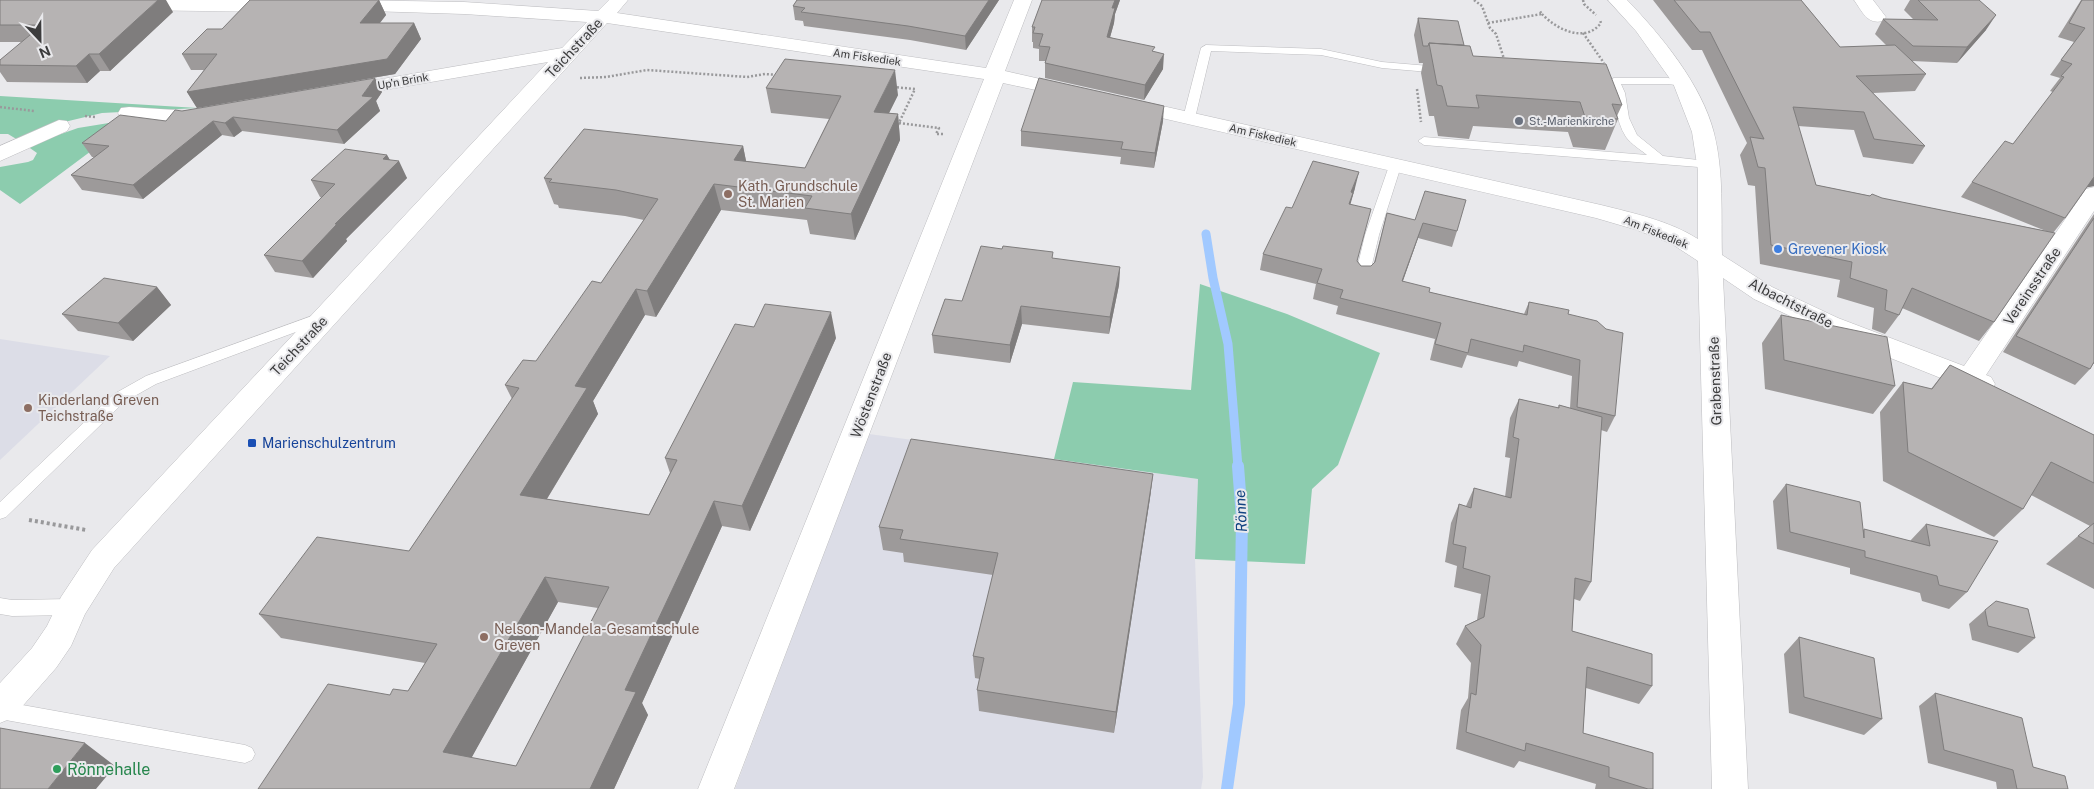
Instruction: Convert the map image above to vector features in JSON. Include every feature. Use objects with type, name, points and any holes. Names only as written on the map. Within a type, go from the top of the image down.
[{"type":"street","name":"Teichstraße","points":[[0,709],[44,658],[59,636],[72,607],[92,574],[124,537],[326,315],[619,0]]},
{"type":"street","name":"Wöstenstraße","points":[[716,789],[1023,0]]},
{"type":"street","name":"Grabenstraße","points":[[1617,0],[1643,27],[1683,83],[1703,132],[1709,171],[1710,257],[1730,789]]},
{"type":"street","points":[[1862,0],[1876,18]]},
{"type":"street","points":[[108,3],[296,6]]},
{"type":"street","name":"Am Fiskediek","points":[[326,6],[464,8],[603,17],[995,75],[1601,212],[1681,239],[1710,257]]},
{"type":"street","name":"Up'n Brink","points":[[326,94],[570,51],[612,37],[673,28]]},
{"type":"street","points":[[129,113],[191,117],[230,110]]},
{"type":"street","points":[[0,154],[59,126]]},
{"type":"street","name":"Vereinsstraße","points":[[1970,378],[2094,194]]},
{"type":"street","name":"Albachtstraße","points":[[1710,257],[1763,293],[1829,324],[1970,378],[2005,396]]},
{"type":"lane","points":[[1190,118],[1206,48],[1321,52],[1382,65],[1452,70]]},
{"type":"lane","points":[[1610,80],[1668,80],[1683,83]]},
{"type":"lane","points":[[1610,80],[1619,93],[1623,118],[1632,137],[1660,159]]},
{"type":"lane","points":[[1424,141],[1622,158],[1660,159],[1707,165]]},
{"type":"lane","points":[[1362,277],[1372,235],[1395,166]]},
{"type":"lane","points":[[0,512],[119,398],[151,380],[326,315]]},
{"type":"lane","points":[[0,606],[12,608],[72,607]]},
{"type":"lane","points":[[0,709],[245,754]]},
{"type":"path","points":[[1474,0],[1482,6],[1490,28],[1496,34],[1507,66]]},
{"type":"path","points":[[1539,10],[1553,25],[1572,32],[1583,33],[1596,30],[1601,23],[1584,4],[1583,0]]},
{"type":"path","points":[[1488,23],[1542,14]]},
{"type":"path","points":[[1583,33],[1595,48],[1610,80]]},
{"type":"path","points":[[1424,141],[1416,86],[1432,69]]},
{"type":"path","points":[[547,76],[606,77],[647,70],[747,77],[765,74],[784,76]]},
{"type":"path","points":[[887,86],[915,89],[895,131]]},
{"type":"path","points":[[59,126],[95,117],[129,113]]},
{"type":"path","points":[[899,123],[939,128],[936,134],[971,137]]},
{"type":"path","points":[[21,519],[124,537]]},
{"type":"shaded area","name":"Kinderland Greven Teichstraße","points":[[0,339],[110,356],[0,460]]},
{"type":"shaded area","points":[[869,434],[1198,479],[1195,559],[1203,777],[1201,789],[735,789]]},
{"type":"green space","points":[[0,96],[198,108],[102,113],[56,124],[18,140],[8,134],[0,134]]},
{"type":"green space","points":[[115,122],[130,122],[20,204],[0,190],[0,167],[33,160],[37,153],[27,146],[78,128]]},
{"type":"green space","points":[[1200,284],[1287,314],[1380,353],[1338,465],[1312,489],[1305,564],[1195,559],[1198,479],[1054,459],[1073,382],[1191,390]]},
{"type":"building","points":[[0,0],[158,0],[99,54],[89,54],[76,66],[0,65],[0,60],[42,25],[0,25]]},
{"type":"building","points":[[250,0],[379,0],[360,23],[414,23],[387,59],[187,92],[217,54],[182,54],[207,29],[222,29]]},
{"type":"building","points":[[797,0],[989,0],[965,36],[908,26],[801,12],[805,8],[793,6]]},
{"type":"building","points":[[1042,0],[1115,0],[1112,8],[1115,8],[1107,37],[1155,47],[1152,51],[1164,54],[1145,85],[1045,63],[1050,47],[1039,46],[1043,34],[1033,33],[1035,27],[1032,27]]},
{"type":"building","points":[[1674,0],[1801,0],[1840,47],[1895,45],[1926,74],[1856,76],[1925,146],[1874,139],[1864,112],[1793,107],[1816,185],[1870,196],[1872,194],[1882,198],[2055,233],[1994,322],[1912,288],[1899,315],[1885,310],[1887,290],[1850,278],[1852,262],[1771,245],[1765,168],[1758,167],[1750,137],[1764,139],[1710,32],[1700,32]]},
{"type":"building","points":[[1918,0],[1979,0],[1996,15],[1967,47],[1913,46],[1883,19],[1938,20]]},
{"type":"building","points":[[2082,0],[2094,0],[2094,177],[2065,218],[1972,182],[2005,141],[2013,144],[2064,77],[2061,76],[2072,64],[2061,60],[2085,28],[2069,23]]},
{"type":"building","points":[[1418,18],[1458,21],[1464,45],[1429,43],[1428,46],[1423,46]]},
{"type":"building","points":[[1429,43],[1470,46],[1473,56],[1606,64],[1622,105],[1612,104],[1618,119],[1585,117],[1580,102],[1476,95],[1479,108],[1447,106],[1442,86],[1437,85]]},
{"type":"building","points":[[785,59],[895,70],[874,112],[898,114],[851,214],[805,208],[812,196],[714,184],[647,291],[636,289],[575,386],[587,388],[520,495],[649,515],[677,460],[665,458],[735,324],[754,327],[765,304],[831,312],[742,506],[714,501],[625,690],[636,692],[590,789],[258,789],[328,684],[390,695],[393,689],[408,691],[437,644],[259,614],[317,537],[409,551],[519,388],[505,385],[523,360],[536,361],[592,281],[601,283],[658,199],[616,190],[549,182],[552,179],[544,178],[584,129],[743,146],[734,160],[805,168],[841,96],[766,88]],"holes":[[[545,577],[609,587],[516,766],[443,752]]]},
{"type":"building","points":[[375,78],[362,96],[373,97],[337,130],[233,117],[225,123],[213,121],[133,185],[71,175],[109,146],[82,143],[120,115],[166,121],[175,110],[182,111]]},
{"type":"building","points":[[1039,78],[1164,106],[1155,153],[1121,149],[1123,142],[1021,131]]},
{"type":"building","points":[[345,149],[387,155],[383,159],[399,161],[335,224],[337,224],[302,261],[264,255],[335,184],[311,180]]},
{"type":"building","points":[[1313,161],[1359,172],[1351,192],[1353,193],[1349,204],[1371,209],[1357,261],[1361,266],[1371,266],[1375,262],[1387,213],[1415,220],[1425,191],[1466,200],[1457,231],[1423,223],[1402,281],[1430,288],[1429,292],[1527,315],[1529,302],[1569,310],[1568,314],[1597,321],[1606,329],[1623,333],[1615,416],[1577,407],[1580,360],[1524,345],[1523,352],[1471,339],[1468,353],[1435,344],[1441,323],[1340,298],[1343,290],[1317,283],[1322,269],[1263,254],[1286,207],[1292,208]]},
{"type":"building","points":[[2094,218],[2094,362],[2090,369],[2016,336]]},
{"type":"building","points":[[981,246],[1002,249],[1003,246],[1053,252],[1052,258],[1120,267],[1110,317],[1021,306],[1010,345],[932,335],[945,299],[962,301]]},
{"type":"building","points":[[104,278],[157,287],[118,323],[62,314]]},
{"type":"building","points":[[1781,315],[1887,337],[1895,386],[1784,360]]},
{"type":"building","points":[[1950,365],[2094,435],[2094,483],[2051,462],[2023,509],[1908,452],[1903,382],[1932,389]]},
{"type":"building","points":[[1519,399],[1559,408],[1559,405],[1602,417],[1591,582],[1575,578],[1572,631],[1652,654],[1652,686],[1587,667],[1583,733],[1653,753],[1653,789],[1609,777],[1609,767],[1526,743],[1525,751],[1466,732],[1471,693],[1476,695],[1481,645],[1465,626],[1484,617],[1490,576],[1463,568],[1466,547],[1453,544],[1459,504],[1471,508],[1474,488],[1511,498],[1519,439],[1513,437]]},
{"type":"building","points":[[911,439],[1153,474],[1116,712],[977,690],[984,658],[973,656],[998,553],[900,539],[903,530],[879,527]]},
{"type":"building","points":[[1786,484],[1860,502],[1864,538],[1864,529],[1930,546],[1926,524],[1998,541],[1967,592],[1939,585],[1937,576],[1865,557],[1865,551],[1790,532]]},
{"type":"building","points":[[2094,523],[2094,544],[2078,536]]},
{"type":"building","points":[[1996,601],[2028,609],[2035,638],[1988,626],[1985,610]]},
{"type":"building","points":[[1799,637],[1874,658],[1882,719],[1804,697]]},
{"type":"building","points":[[1935,693],[2022,718],[2033,767],[2065,776],[2068,789],[2017,789],[2013,770],[1944,750]]},
{"type":"building","points":[[0,728],[85,743],[48,789],[0,789]]},
{"type":"waterway","name":"Rönne","points":[[1206,234],[1213,278],[1228,344],[1238,467]]},
{"type":"waterway","name":"Rönne","points":[[1227,789],[1239,704],[1242,518],[1238,466]]},
{"type":"place","name":"St.-Marienkirche","points":[[1519,121]]},
{"type":"place","name":"Kath. Grundschule St. Marien","points":[[728,194]]},
{"type":"place","name":"Grevener Kiosk","points":[[1778,249]]},
{"type":"place","name":"Kinderland Greven Teichstraße","points":[[28,408]]},
{"type":"place","name":"Marienschulzentrum","points":[[252,443]]},
{"type":"place","name":"Nelson-Mandela-Gesamtschule Greven","points":[[484,637]]},
{"type":"place","name":"Rönnehalle","points":[[57,769]]}]
